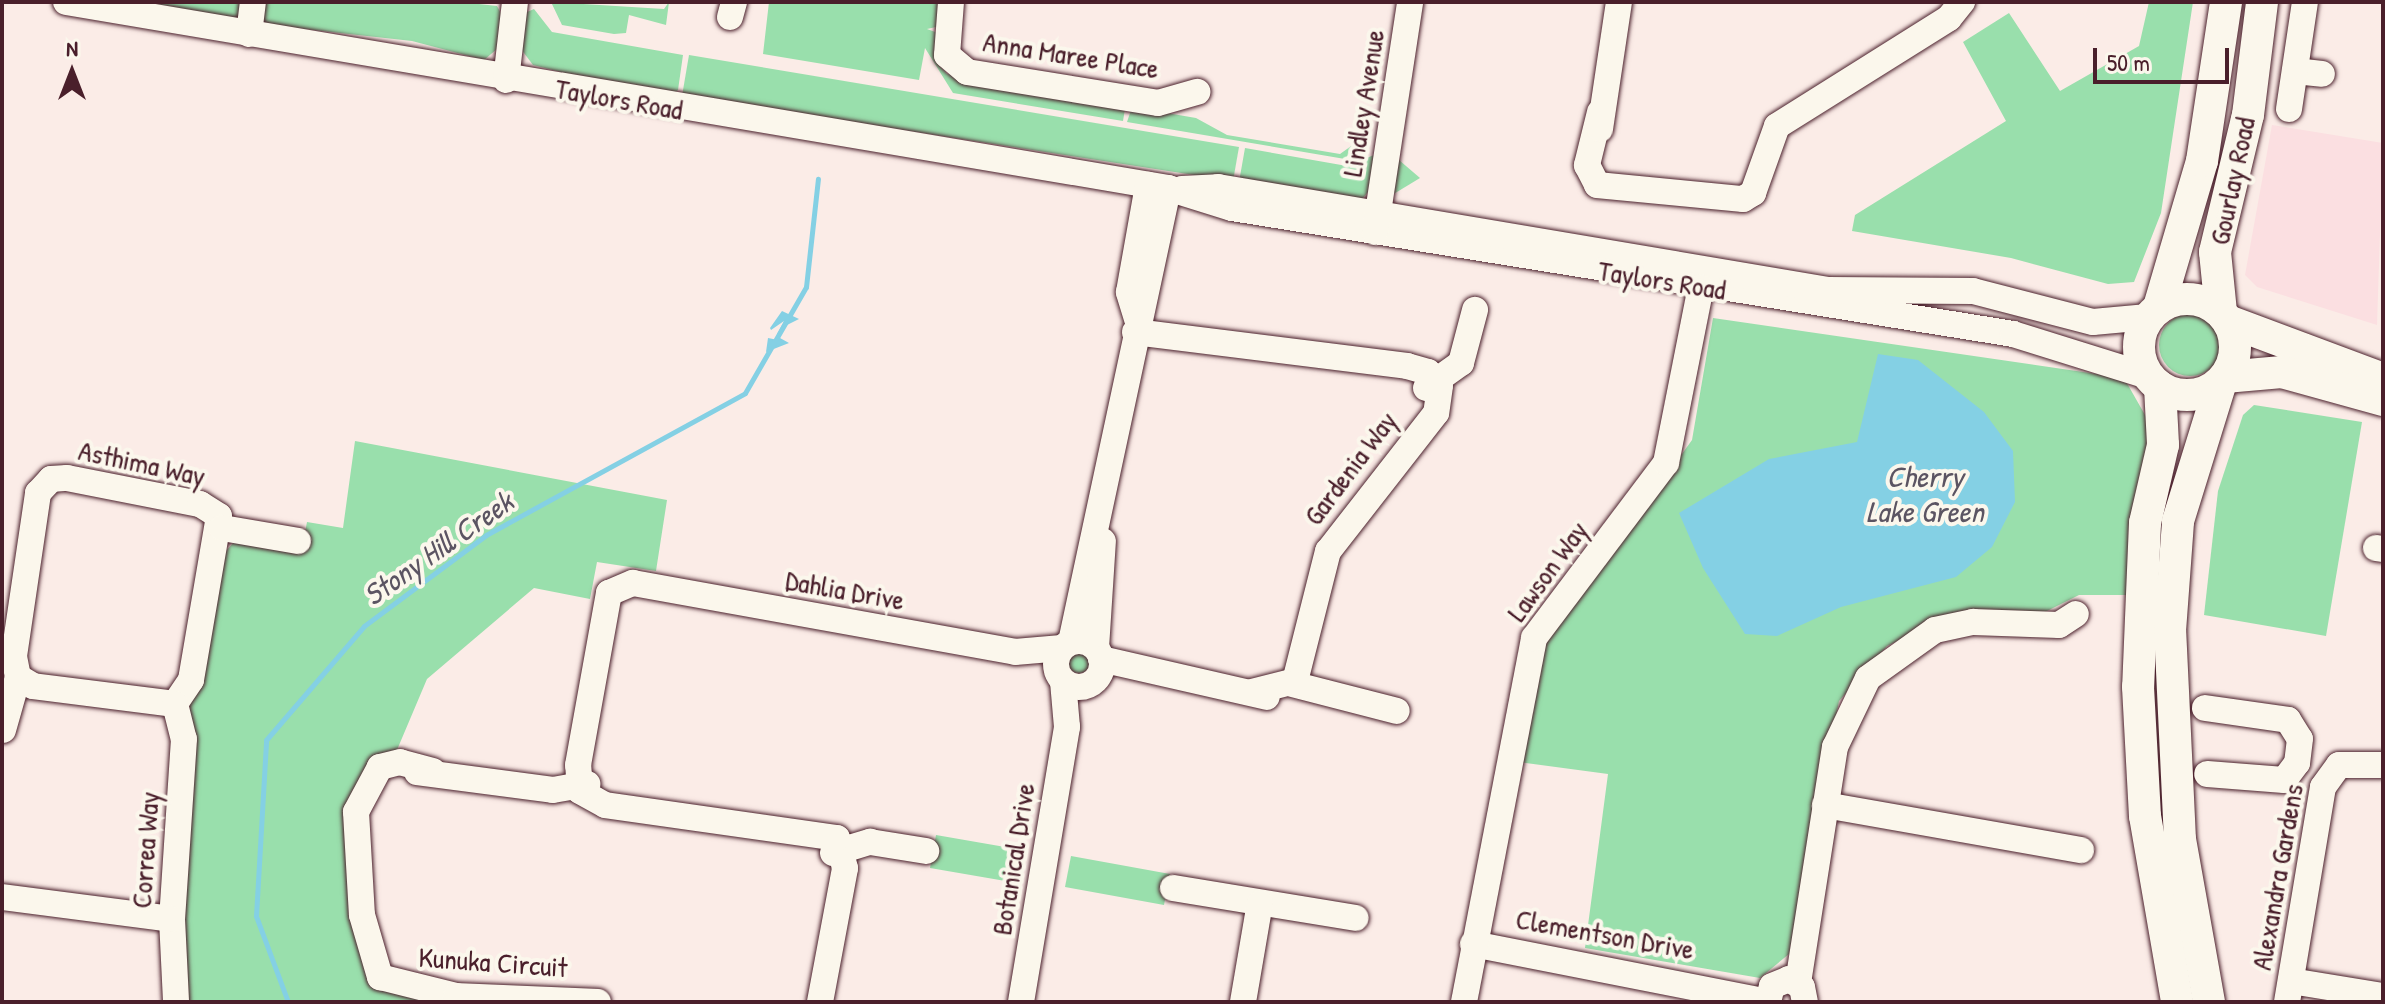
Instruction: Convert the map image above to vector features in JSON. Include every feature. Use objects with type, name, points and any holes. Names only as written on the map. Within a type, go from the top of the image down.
[{"type":"main road","name":"Gourlay Road","points":[[2154,312],[2202,161],[2226,2]]},
{"type":"main road","name":"Gourlay Road","points":[[2224,316],[2215,252],[2248,115],[2262,2]]},
{"type":"main road","points":[[2177,1002],[2147,831],[2138,687],[2145,523],[2163,434],[2154,382],[2138,347],[2154,312],[2198,300],[2224,316],[2383,379]]},
{"type":"main road","points":[[2209,1002],[2180,840],[2170,631],[2178,521],[2235,343],[2224,316]]},
{"type":"main road","points":[[2154,382],[2191,395],[2223,380],[2282,372],[2383,400]]},
{"type":"street","name":"Taylors Road","points":[[66,2],[506,80],[1163,187],[1218,187],[1376,223],[1701,287],[2013,334],[2154,382]]},
{"type":"street","points":[[249,34],[253,2]]},
{"type":"street","points":[[506,80],[515,2]]},
{"type":"street","name":"Anna Maree Place","points":[[951,2],[947,55],[967,72],[1158,103],[1197,92]]},
{"type":"street","name":"Lindley Avenue","points":[[1376,223],[1410,2]]},
{"type":"street","points":[[1616,8],[1600,112],[1602,170],[1643,190],[1706,201],[1748,197],[1777,126],[1949,18],[1962,2]]},
{"type":"street","points":[[2289,109],[2305,2]]},
{"type":"street","points":[[2295,71],[2322,74]]},
{"type":"street","name":"Botanical Drive","points":[[1021,1002],[1136,325],[1129,292],[1163,187]]},
{"type":"street","name":"Taylors Road","points":[[1376,223],[1828,290],[1973,291],[2093,322],[2154,312]]},
{"type":"street","name":"Lawson Way","points":[[1464,1002],[1534,638],[1666,463],[1701,287]]},
{"type":"street","points":[[1432,384],[1461,363],[1475,310]]},
{"type":"street","name":"Gardenia Way","points":[[1136,325],[1418,368],[1432,384],[1440,403],[1328,551],[1296,686]]},
{"type":"street","name":"Asthima Way","points":[[3,730],[18,677],[14,656],[36,504],[51,479],[200,504],[219,516],[222,528],[188,692],[175,704]]},
{"type":"street","name":"Asthima Way","points":[[222,528],[298,541]]},
{"type":"street","name":"Dahlia Drive","points":[[583,785],[586,743],[605,626],[605,601],[616,587],[664,592],[1079,664]]},
{"type":"street","points":[[1786,992],[1800,946],[1842,722],[1868,678],[1897,651],[1950,626],[2059,625],[2076,614]]},
{"type":"street","points":[[1079,664],[1252,692],[1279,700],[1296,686],[1397,711]]},
{"type":"street","points":[[18,677],[33,686],[175,704]]},
{"type":"street","name":"Correa Way","points":[[175,704],[184,739],[172,919],[176,1002]]},
{"type":"street","points":[[2205,708],[2288,720],[2300,739],[2299,757],[2284,780],[2207,774]]},
{"type":"street","points":[[2299,757],[2329,774]]},
{"type":"street","name":"Alexandra Gardens","points":[[2289,992],[2329,774],[2353,761],[2383,765]]},
{"type":"street","name":"Kunuka Circuit","points":[[583,785],[553,790],[433,771],[391,771],[363,795],[354,826],[358,889],[380,977],[456,996],[598,1002]]},
{"type":"street","points":[[583,785],[624,804],[785,830],[839,851],[870,842],[926,851]]},
{"type":"street","points":[[1825,805],[2081,850]]},
{"type":"street","points":[[818,999],[835,899],[839,851]]},
{"type":"street","points":[[1173,888],[1356,918]]},
{"type":"street","points":[[2,897],[172,919]]},
{"type":"street","points":[[1243,1002],[1260,903]]},
{"type":"street","name":"Clementson Drive","points":[[1473,944],[1725,988],[1786,992],[1829,1002]]},
{"type":"street","points":[[2289,992],[2383,996]]},
{"type":"shaded area","points":[[2272,125],[2383,143],[2377,325],[2257,287],[2245,275]]},
{"type":"green space","points":[[138,2],[246,2],[242,21]]},
{"type":"green space","points":[[256,2],[461,2],[497,6],[504,19],[497,49],[484,60],[412,41],[259,24]]},
{"type":"green space","points":[[551,2],[664,9],[669,2],[666,25],[629,15],[626,33],[614,34],[562,25]]},
{"type":"green space","points":[[769,2],[942,2],[936,27],[927,29],[938,33],[937,62],[947,74],[1125,109],[1123,121],[953,93],[925,48],[919,80],[763,54]]},
{"type":"green space","points":[[2149,2],[2193,2],[2161,213],[2134,282],[2108,284],[2011,258],[1852,231],[1855,215],[2006,121],[1963,42],[2009,13],[2060,91],[2139,46]]},
{"type":"green space","points":[[534,9],[552,32],[683,55],[678,90],[673,95],[616,86],[533,65],[521,49],[527,12]]},
{"type":"green space","points":[[689,55],[1239,147],[1233,181],[682,96]]},
{"type":"green space","points":[[1132,107],[1196,118],[1227,135],[1340,154],[1361,139],[1345,159],[1127,122]]},
{"type":"green space","points":[[1245,148],[1347,166],[1374,155],[1369,191],[1361,200],[1239,182]]},
{"type":"green space","points":[[1399,160],[1420,178],[1392,195]]},
{"type":"green space","points":[[2190,314],[2202,316],[2212,323],[2219,333],[2219,357],[2212,367],[2202,374],[2190,376],[2178,374],[2168,367],[2161,357],[2159,345],[2161,333],[2168,323],[2178,316]]},
{"type":"green space","points":[[1713,318],[2124,378],[2153,429],[2129,595],[2079,595],[2041,614],[1951,615],[1887,646],[1839,701],[1789,954],[1760,978],[1585,948],[1608,774],[1518,762],[1542,649],[1692,440]]},
{"type":"green space","points":[[2254,405],[2362,422],[2326,636],[2204,615],[2218,491],[2243,415]]},
{"type":"green space","points":[[355,441],[667,500],[656,571],[597,562],[590,599],[534,588],[427,679],[394,757],[359,786],[374,986],[436,1002],[183,1002],[189,709],[224,553],[235,541],[302,548],[307,522],[343,528]]},
{"type":"green space","points":[[1079,651],[1087,654],[1090,662],[1087,670],[1079,673],[1071,670],[1068,662],[1071,654]]},
{"type":"green space","points":[[936,835],[1023,850],[1017,883],[930,868]]},
{"type":"green space","points":[[1071,856],[1170,874],[1164,905],[1065,887]]},
{"type":"water","points":[[782,311],[799,319],[781,328],[780,338],[789,343],[766,352],[768,338],[778,340],[777,334],[784,321],[770,328]]},
{"type":"water","name":"Cherry Lake Green","points":[[1878,354],[1918,360],[1984,412],[2013,451],[2015,502],[1992,547],[1956,577],[1841,607],[1777,636],[1745,634],[1703,568],[1679,513],[1769,459],[1857,442]]},
{"type":"waterway","name":"Stony Hill Creek","points":[[288,1002],[256,916],[266,740],[364,626],[486,535],[745,393],[806,287],[818,179]]}]
